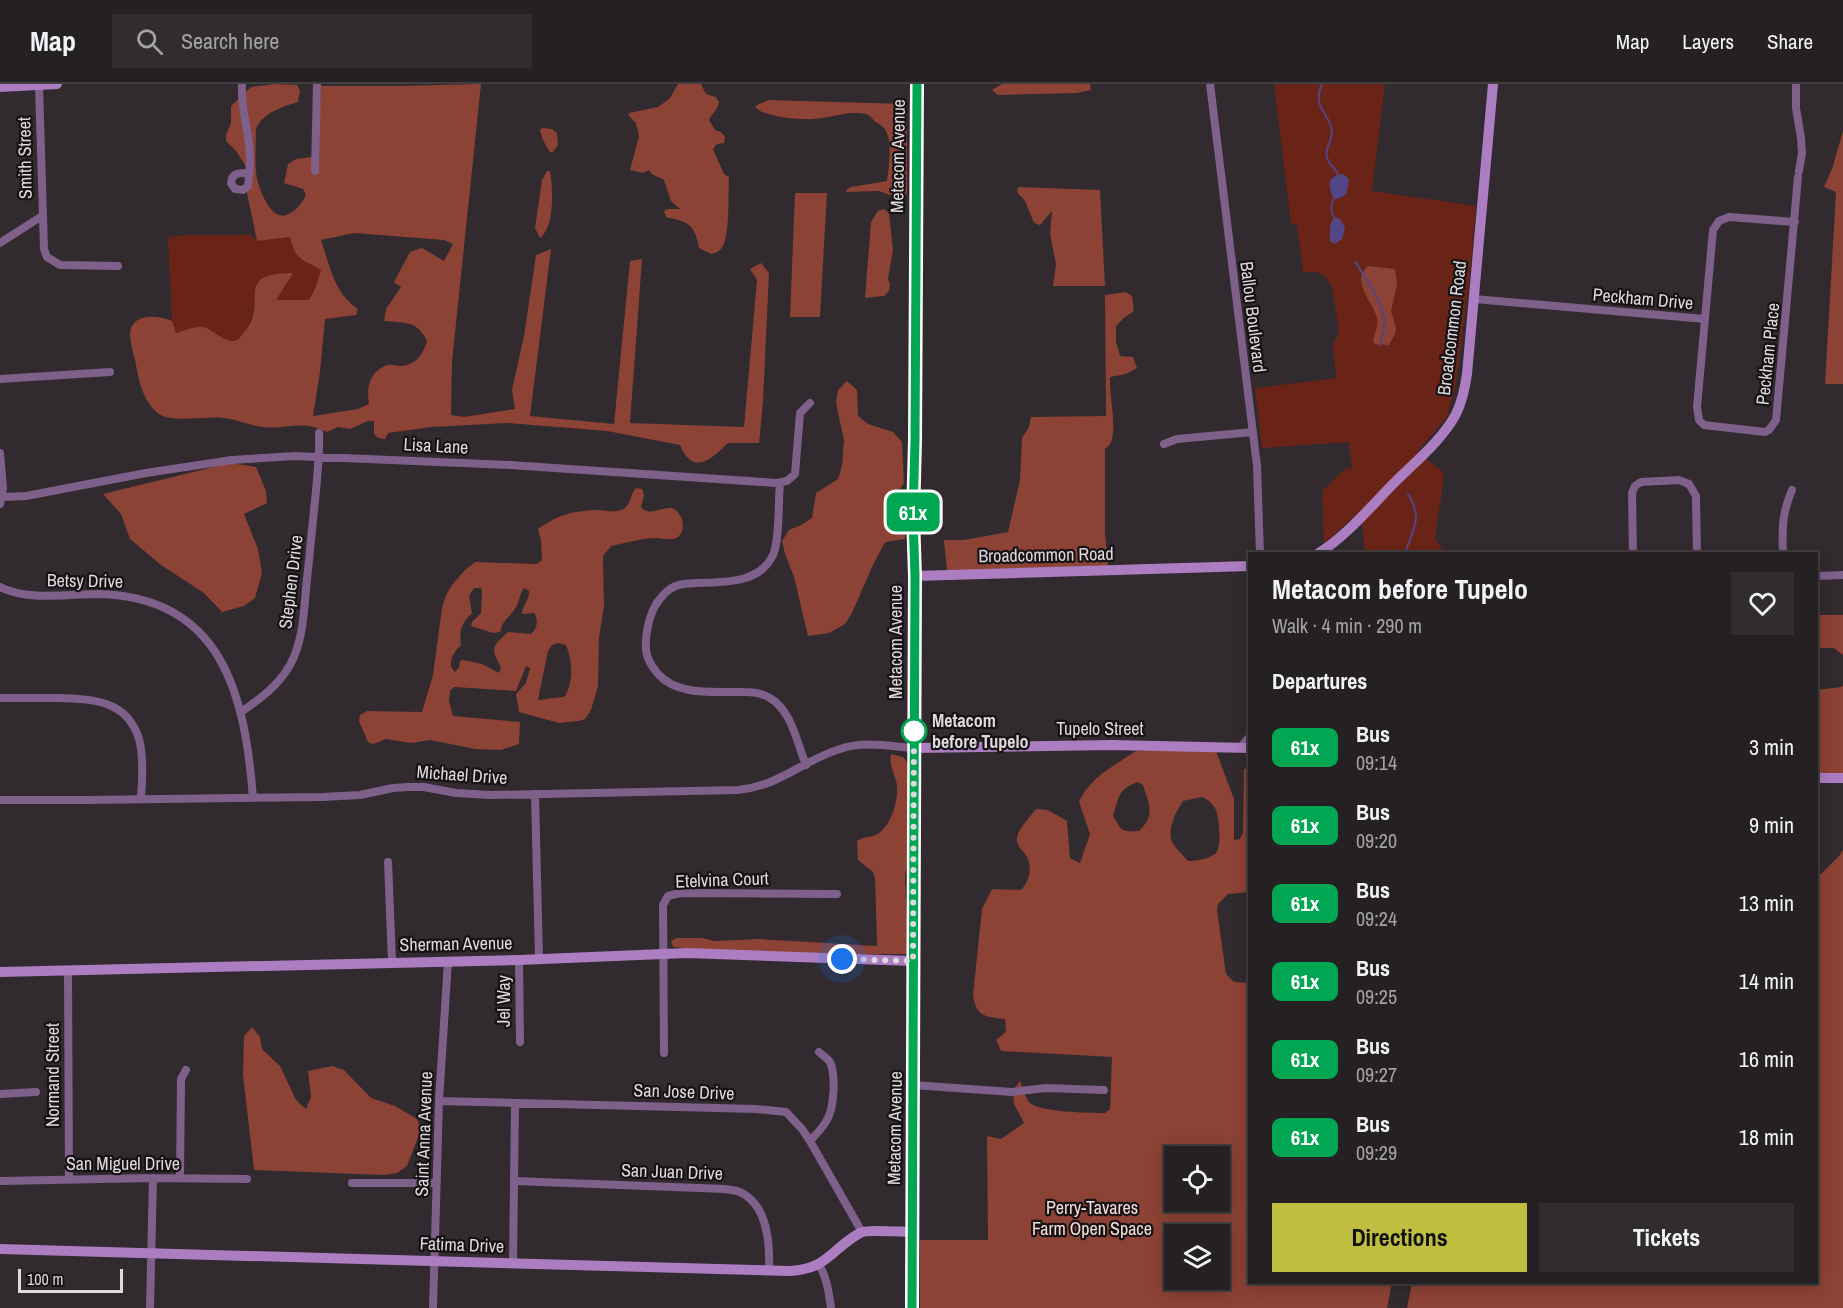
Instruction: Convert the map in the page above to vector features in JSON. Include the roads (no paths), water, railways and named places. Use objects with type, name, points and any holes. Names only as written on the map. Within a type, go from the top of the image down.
[{"type":"main road","name":"Metacom Avenue","points":[[912,1308],[915,576],[913,517],[917,84]]},
{"type":"street","points":[[0,87],[57,84]]},
{"type":"street","points":[[242,84],[242,109],[249,140],[249,173]]},
{"type":"street","points":[[315,171],[317,84]]},
{"type":"street","name":"Ballou Boulevard","points":[[1210,84],[1253,432],[1258,483],[1260,552]]},
{"type":"street","name":"Broadcommon Road","points":[[1320,552],[1332,544],[1429,448],[1450,424],[1461,401],[1467,374],[1493,84]]},
{"type":"street","name":"Peckham Place","points":[[1705,319],[1697,407],[1700,420],[1704,425],[1711,427],[1761,432],[1769,430],[1776,420],[1802,153],[1796,108],[1796,84]]},
{"type":"street","name":"Smith Street","points":[[0,243],[42,216],[39,86]]},
{"type":"street","points":[[42,216],[45,254],[53,261],[60,265],[118,266]]},
{"type":"street","name":"Peckham Drive","points":[[1474,299],[1705,319],[1713,230],[1719,221],[1736,217],[1795,222]]},
{"type":"street","points":[[0,379],[110,372]]},
{"type":"street","points":[[806,765],[788,717],[770,697],[756,693],[687,691],[675,688],[662,679],[651,666],[646,650],[649,619],[655,606],[669,589],[682,584],[741,580],[752,576],[766,566],[774,554],[780,483],[787,481],[795,474],[800,413],[810,403]]},
{"type":"street","points":[[1164,444],[1177,439],[1253,432]]},
{"type":"street","name":"Stephen Drive","points":[[241,712],[262,698],[278,682],[291,663],[297,647],[320,456],[319,433]]},
{"type":"street","points":[[0,453],[3,488],[0,504]]},
{"type":"street","name":"Lisa Lane","points":[[1,497],[26,496],[157,471],[232,460],[320,456],[510,465],[780,483]]},
{"type":"street","points":[[1633,552],[1633,490],[1641,482],[1659,480],[1682,481],[1693,489],[1696,495],[1697,510],[1696,552]]},
{"type":"street","points":[[1783,552],[1782,520],[1792,490]]},
{"type":"street","name":"Broadcommon Road","points":[[915,576],[1248,566]]},
{"type":"street","points":[[1818,576],[1843,575]]},
{"type":"street","name":"Betsy Drive","points":[[0,587],[11,592],[34,595],[113,594],[133,597],[160,605],[177,614],[200,632],[214,650],[230,681],[241,712],[249,754],[253,798]]},
{"type":"street","points":[[0,698],[88,699],[108,704],[120,711],[133,726],[138,737],[142,763],[141,799]]},
{"type":"street","name":"Michael Drive","points":[[0,800],[351,795],[408,787],[490,795],[738,790],[771,783],[836,750],[858,745],[914,748]]},
{"type":"street","name":"Tupelo Street","points":[[914,748],[1111,745],[1245,748]]},
{"type":"street","points":[[1818,778],[1843,778]]},
{"type":"street","points":[[535,794],[539,959]]},
{"type":"street","points":[[387,862],[392,962]]},
{"type":"street","name":"Etelvina Court","points":[[663,955],[663,905],[668,896],[680,893],[837,894]]},
{"type":"street","name":"Sherman Avenue","points":[[0,972],[723,954],[913,961]]},
{"type":"street","points":[[663,955],[664,1053]]},
{"type":"street","name":"Jel Way","points":[[519,960],[520,1042]]},
{"type":"street","name":"Saint Anna Avenue","points":[[433,1308],[439,1101],[448,961]]},
{"type":"street","name":"Normand Street","points":[[68,970],[69,1179]]},
{"type":"street","points":[[810,1141],[826,1121],[832,1101],[833,1078],[829,1062],[819,1052]]},
{"type":"street","points":[[180,1178],[181,1079],[186,1070]]},
{"type":"street","points":[[913,1085],[1012,1092],[1045,1088],[1104,1090]]},
{"type":"street","points":[[0,1094],[36,1092]]},
{"type":"street","name":"San Jose Drive","points":[[439,1101],[756,1109],[786,1112],[810,1141],[862,1232]]},
{"type":"street","points":[[513,1264],[515,1103]]},
{"type":"street","points":[[150,1308],[153,1178]]},
{"type":"street","name":"San Miguel Drive","points":[[0,1180],[247,1179]]},
{"type":"street","name":"San Juan Drive","points":[[515,1181],[738,1191],[760,1212],[770,1247],[769,1270]]},
{"type":"street","points":[[351,1183],[437,1183]]},
{"type":"street","points":[[862,1232],[912,1232]]},
{"type":"street","name":"Fatima Drive","points":[[0,1249],[801,1270],[819,1264],[862,1232]]},
{"type":"street","points":[[819,1264],[831,1308]]},
{"type":"waterway","points":[[1322,84],[1319,92],[1320,105],[1332,132],[1327,156],[1338,175]]},
{"type":"waterway","points":[[1334,198],[1331,208],[1334,218]]},
{"type":"waterway","points":[[1356,262],[1377,298],[1383,314],[1384,328],[1380,345]]},
{"type":"waterway","points":[[1406,552],[1416,517],[1408,494]]},
{"type":"place","name":"Metacom before Tupelo","points":[[914,731]]},
{"type":"park label","name":"Perry-Tavares Farm Open Space","points":[[1092,1218]]}]
